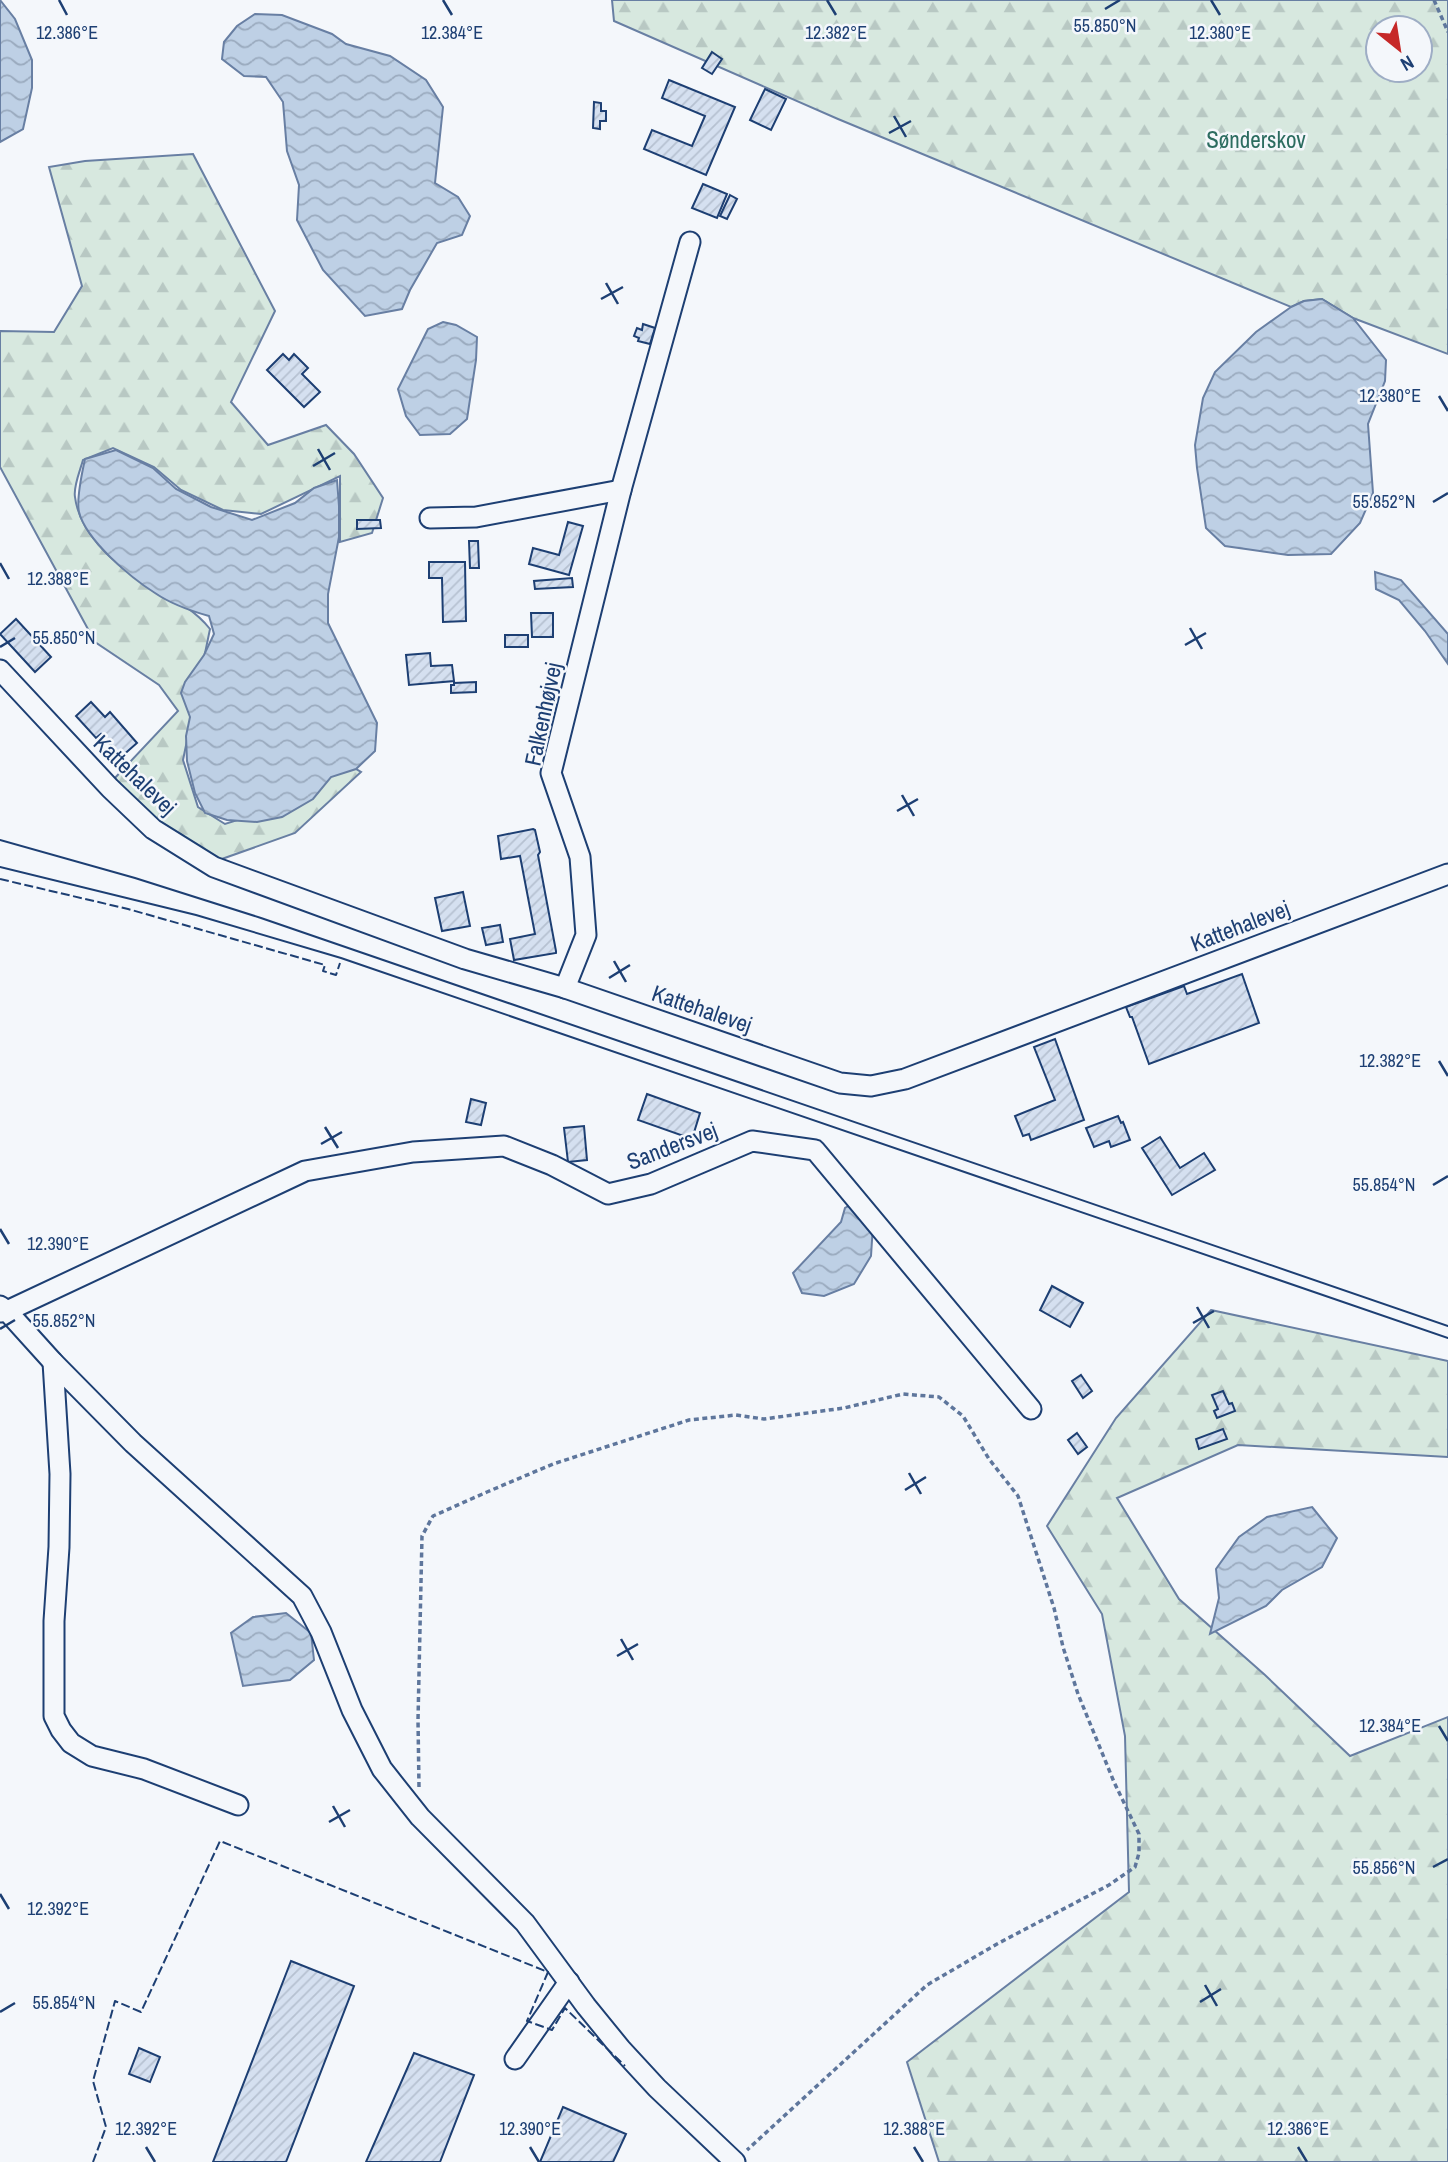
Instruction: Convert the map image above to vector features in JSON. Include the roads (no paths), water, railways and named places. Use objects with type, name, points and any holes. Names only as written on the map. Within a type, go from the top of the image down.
[{"type":"street","name":"Falkenhøjvej","points":[[565,988],[586,935],[580,857],[551,773],[621,490],[690,242]]},
{"type":"street","points":[[430,518],[476,517],[621,490]]},
{"type":"street","name":"Kattehalevej","points":[[0,670],[110,788],[153,829],[214,867],[465,958],[565,988],[840,1083],[871,1086],[905,1079],[1448,874]]},
{"type":"street","name":"Sandersvej","points":[[2,1310],[305,1171],[413,1152],[504,1146],[552,1165],[608,1194],[651,1184],[752,1141],[815,1150],[1031,1409]]},
{"type":"street","points":[[2,1310],[133,1443],[302,1596],[321,1632],[352,1710],[382,1769],[420,1817],[525,1923],[621,2049],[657,2088],[735,2162]]},
{"type":"street","points":[[53,1362],[60,1474],[54,1621],[54,1716],[71,1743],[92,1755],[144,1769],[238,1805]]},
{"type":"street","points":[[515,2059],[569,1982]]},
{"type":"water","points":[[0,0],[15,19],[32,60],[32,88],[23,129],[0,142]]},
{"type":"water","points":[[255,14],[282,15],[332,34],[346,44],[390,56],[426,80],[443,107],[435,183],[458,197],[470,216],[462,235],[437,243],[402,309],[365,316],[323,270],[297,220],[299,185],[287,151],[283,102],[266,77],[244,76],[222,59],[224,42],[237,26]]},
{"type":"water","points":[[1322,299],[1353,318],[1386,360],[1385,381],[1368,424],[1373,493],[1360,523],[1331,554],[1288,555],[1225,546],[1206,528],[1197,468],[1195,445],[1203,398],[1215,372],[1256,332],[1291,307],[1304,301]]},
{"type":"water","points":[[443,322],[456,325],[477,337],[467,419],[450,434],[420,435],[406,416],[398,389],[428,329]]},
{"type":"water","points":[[116,450],[153,468],[176,489],[211,507],[252,520],[295,503],[314,488],[337,480],[339,537],[328,594],[328,623],[377,723],[375,751],[356,769],[331,777],[313,799],[282,817],[257,822],[227,820],[205,813],[195,793],[187,761],[186,736],[190,717],[181,693],[214,634],[209,616],[174,604],[145,586],[100,546],[83,523],[78,500],[85,459]]},
{"type":"water","points":[[1375,572],[1401,580],[1448,634],[1448,664],[1399,600],[1376,589]]},
{"type":"water","points":[[852,1204],[873,1225],[871,1256],[854,1284],[824,1296],[802,1293],[793,1273],[841,1222],[845,1208]]},
{"type":"water","points":[[1312,1507],[1337,1538],[1322,1567],[1282,1590],[1266,1606],[1210,1634],[1219,1598],[1216,1569],[1239,1537],[1267,1517]]},
{"type":"water","points":[[286,1613],[311,1633],[314,1660],[290,1680],[243,1686],[231,1633],[253,1617]]},
{"type":"tram line","points":[[0,840],[135,878],[261,918],[1448,1326]]},
{"type":"tram line","points":[[0,867],[196,915],[341,958],[1448,1338]]},
{"type":"park label","name":"Sønderskov","points":[[1256,140]]}]
